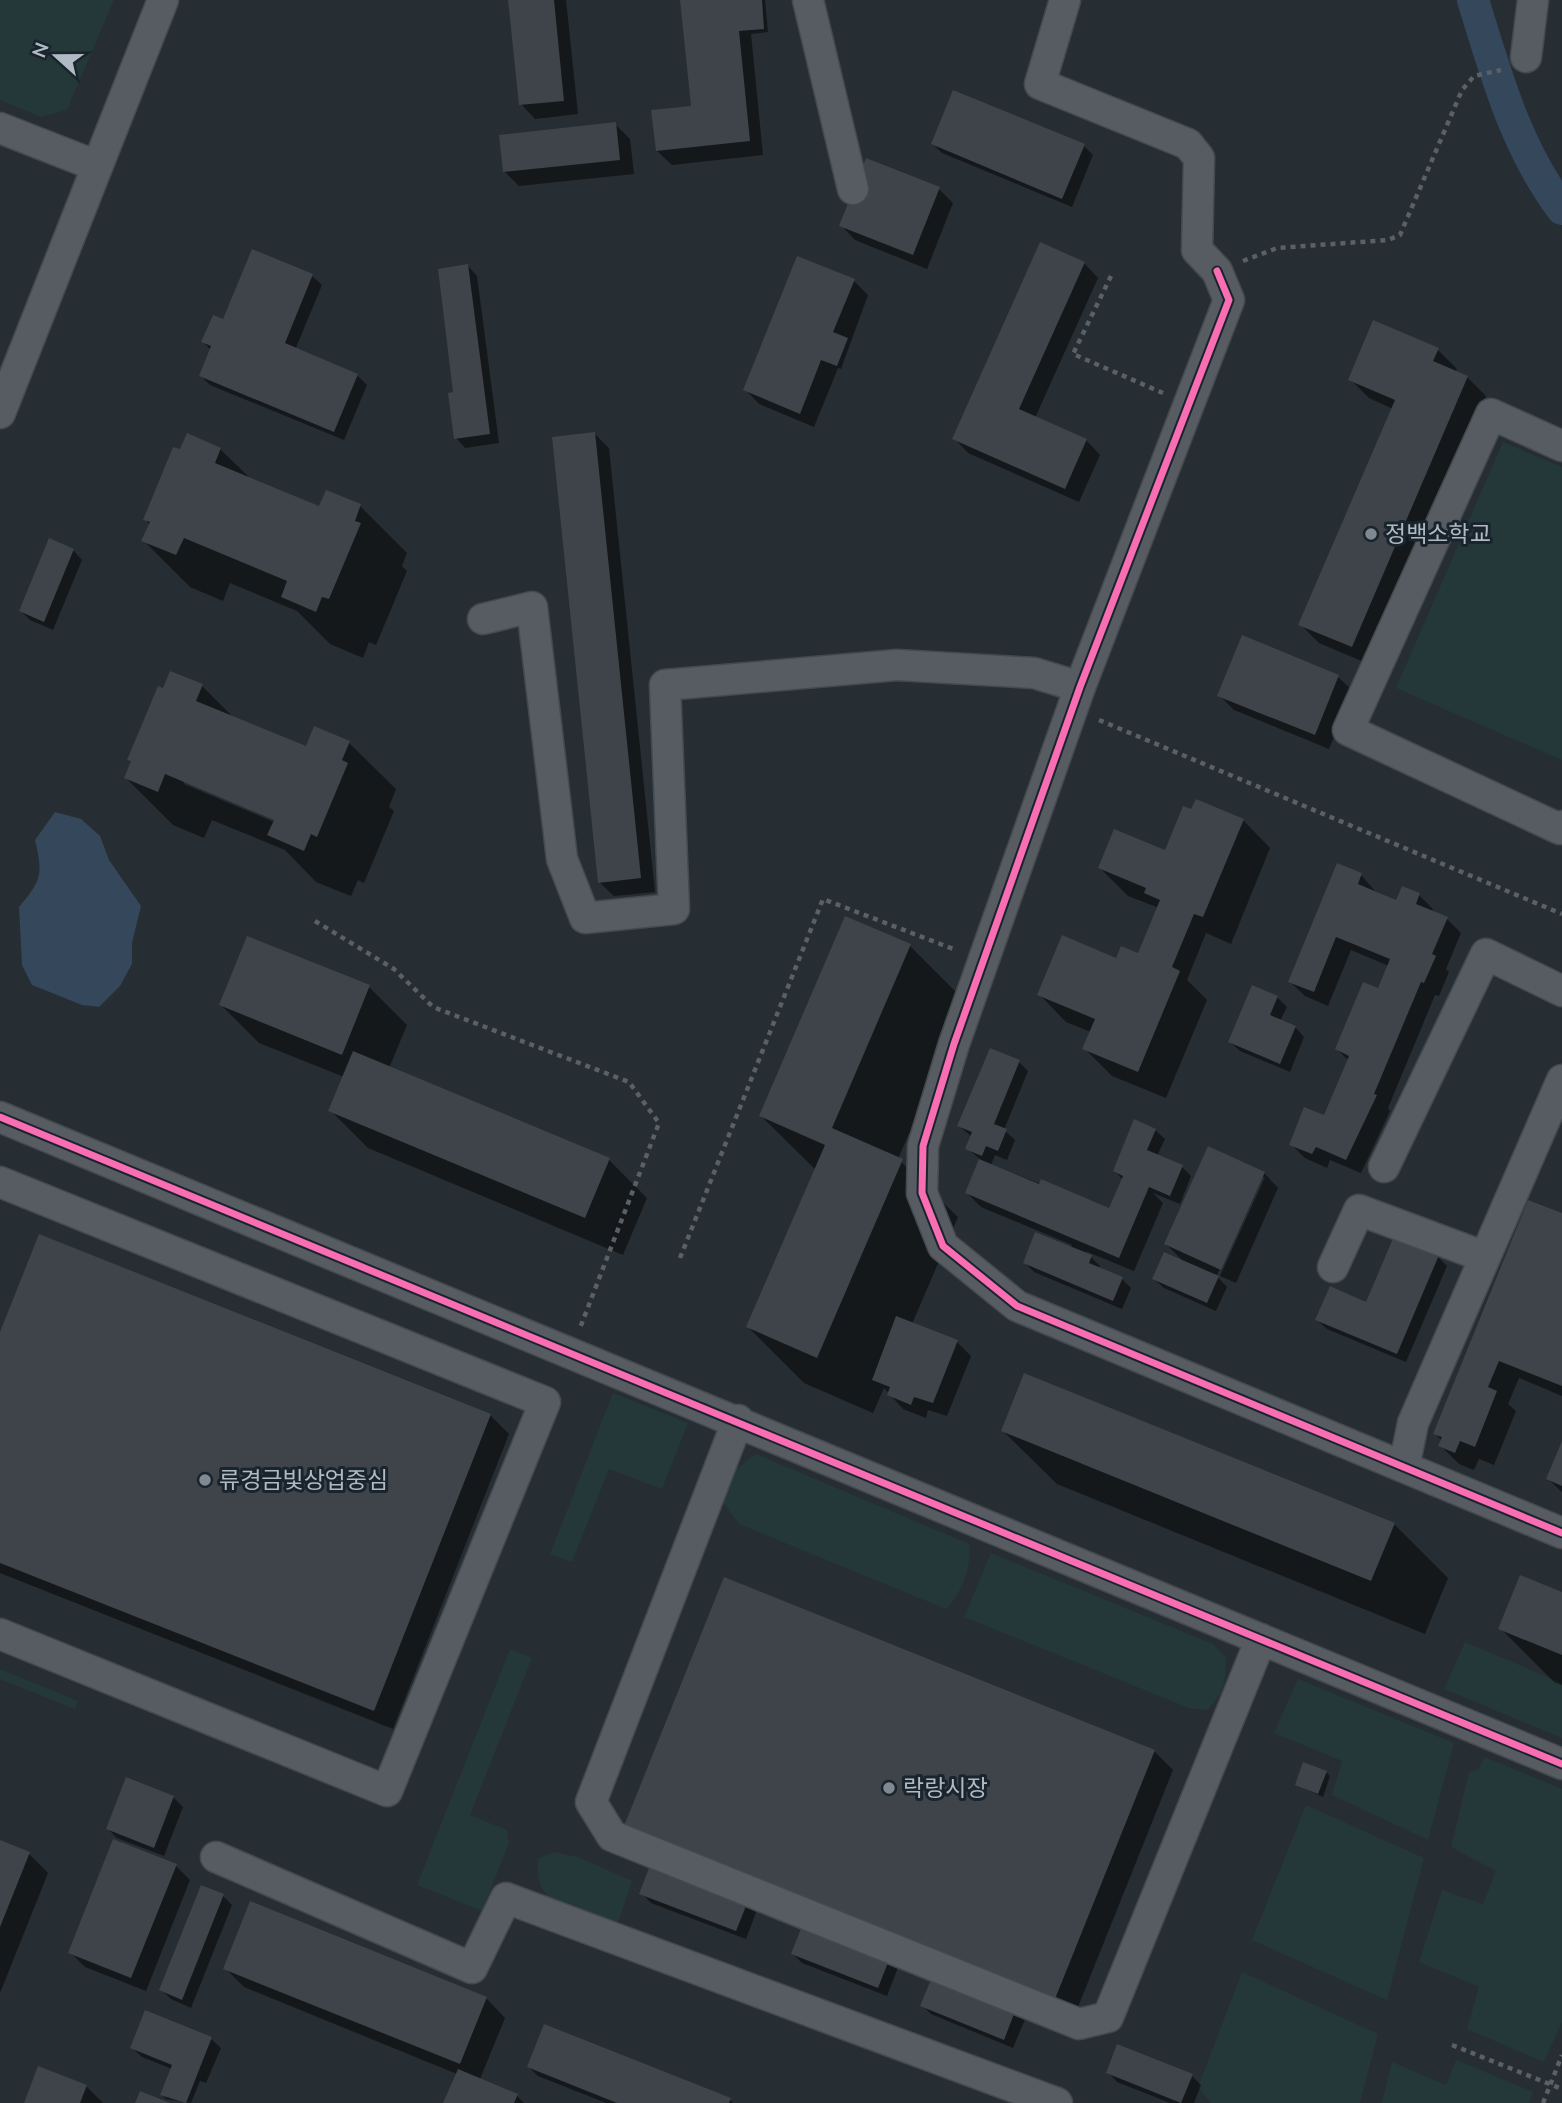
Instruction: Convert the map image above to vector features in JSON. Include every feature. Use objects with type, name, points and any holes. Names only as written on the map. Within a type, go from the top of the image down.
[{"type":"street","points":[[0,413],[163,0]]},
{"type":"street","points":[[808,0],[853,189]]},
{"type":"street","points":[[1065,0],[1040,84],[1188,144],[1199,158],[1197,250],[1217,271],[1229,300],[1077,698],[954,1044],[923,1146],[922,1194],[943,1246],[1017,1306],[1562,1533]]},
{"type":"street","points":[[1517,63],[1533,0]]},
{"type":"street","points":[[0,128],[97,166]]},
{"type":"street","points":[[1562,446],[1491,414],[1348,730],[1560,830],[1562,826]]},
{"type":"street","points":[[483,619],[532,607],[562,859],[586,918],[674,909],[665,685],[897,666],[1034,673],[1077,698]]},
{"type":"street","points":[[1384,1167],[1486,954],[1562,991]]},
{"type":"street","points":[[1404,1467],[1413,1423],[1562,1080]]},
{"type":"street","points":[[0,1117],[738,1420],[1562,1764]]},
{"type":"street","points":[[0,1182],[545,1402],[387,1791],[0,1634]]},
{"type":"street","points":[[1333,1267],[1359,1210],[1485,1257]]},
{"type":"street","points":[[738,1420],[591,1802],[612,1836],[1079,2024],[1108,2017],[1261,1639]]},
{"type":"street","points":[[215,1857],[472,1968],[506,1898],[1057,2103]]},
{"type":"path","points":[[1217,271],[1277,248],[1388,240],[1400,235],[1462,90],[1474,76],[1517,63]]},
{"type":"path","points":[[1111,276],[1073,354],[1189,405]]},
{"type":"path","points":[[1077,698],[1562,915]]},
{"type":"path","points":[[680,1258],[823,899],[984,960]]},
{"type":"path","points":[[315,921],[394,969],[433,1007],[629,1082],[659,1123],[571,1352]]},
{"type":"path","points":[[1452,2045],[1562,2089]]},
{"type":"path","points":[[1543,2103],[1562,2055]]},
{"type":"green space","points":[[0,0],[114,0],[67,110],[41,117],[0,100]]},
{"type":"green space","points":[[1503,442],[1562,467],[1562,760],[1396,688]]},
{"type":"green space","points":[[613,1393],[688,1423],[662,1489],[609,1469],[572,1562],[550,1554]]},
{"type":"green space","points":[[756,1454],[969,1544],[967,1570],[952,1603],[946,1609],[739,1524],[724,1504],[726,1487],[737,1469]]},
{"type":"green space","points":[[991,1553],[1213,1644],[1226,1658],[1224,1680],[1217,1698],[1207,1710],[1189,1708],[964,1617]]},
{"type":"green space","points":[[1465,1642],[1562,1683],[1562,1738],[1444,1689]]},
{"type":"green space","points":[[510,1649],[532,1658],[470,1815],[507,1830],[509,1843],[482,1911],[417,1885]]},
{"type":"green space","points":[[0,1669],[78,1701],[75,1709],[0,1679]]},
{"type":"green space","points":[[1298,1679],[1454,1743],[1428,1840],[1332,1795],[1342,1761],[1274,1733]]},
{"type":"green space","points":[[1485,1757],[1562,1789],[1562,2022],[1544,2062],[1467,2029],[1479,1987],[1419,1962],[1442,1890],[1483,1904],[1496,1871],[1451,1847],[1469,1772],[1478,1770]]},
{"type":"green space","points":[[1306,1805],[1424,1858],[1387,2000],[1252,1940]]},
{"type":"green space","points":[[553,1852],[578,1857],[632,1881],[618,1923],[611,1929],[571,1912],[548,1897],[538,1874],[539,1858]]},
{"type":"green space","points":[[1242,1972],[1378,2034],[1360,2103],[1211,2103],[1198,2087]]},
{"type":"green space","points":[[1456,2060],[1533,2092],[1529,2103],[1382,2103],[1392,2062],[1446,2085]]},
{"type":"water","points":[[55,812],[81,819],[100,836],[109,860],[141,906],[132,943],[132,964],[120,986],[99,1007],[82,1005],[32,985],[22,965],[19,907],[39,876],[35,840]]},
{"type":"building","points":[[508,0],[554,0],[564,101],[519,105]]},
{"type":"building","points":[[680,0],[762,0],[764,29],[739,31],[750,141],[656,151],[651,110],[691,106]]},
{"type":"building","points":[[953,90],[1085,144],[1062,199],[931,144]]},
{"type":"building","points":[[616,122],[620,160],[503,172],[499,135]]},
{"type":"building","points":[[866,158],[940,187],[913,255],[839,226]]},
{"type":"building","points":[[1040,242],[1085,262],[1019,409],[1087,439],[1065,489],[952,439]]},
{"type":"building","points":[[252,249],[313,274],[285,343],[358,374],[334,432],[199,376],[211,346],[201,342],[213,315],[223,319]]},
{"type":"building","points":[[797,256],[855,279],[833,332],[848,338],[837,366],[821,360],[800,414],[743,390]]},
{"type":"building","points":[[468,264],[490,434],[454,439],[448,393],[453,392],[438,269]]},
{"type":"building","points":[[1373,320],[1439,348],[1433,361],[1468,376],[1352,647],[1298,625],[1395,400],[1348,380]]},
{"type":"building","points":[[595,432],[641,878],[598,883],[552,437]]},
{"type":"building","points":[[187,433],[221,448],[215,463],[319,506],[326,490],[361,504],[355,521],[361,523],[329,599],[322,597],[316,612],[281,597],[287,581],[184,538],[176,555],[141,541],[150,522],[143,520],[173,447],[180,449]]},
{"type":"building","points":[[49,538],[74,549],[44,622],[19,611]]},
{"type":"building","points":[[1242,635],[1339,675],[1315,735],[1217,696]]},
{"type":"building","points":[[170,671],[203,684],[196,701],[306,746],[314,726],[350,741],[342,760],[348,763],[317,837],[311,834],[304,851],[267,835],[274,820],[165,774],[158,792],[124,778],[131,761],[127,760],[158,686],[163,688]]},
{"type":"building","points":[[1196,799],[1244,819],[1203,917],[1194,914],[1172,967],[1180,971],[1138,1072],[1082,1049],[1095,1019],[1037,995],[1062,935],[1116,958],[1121,946],[1138,953],[1160,900],[1144,893],[1146,888],[1098,868],[1114,829],[1165,850],[1183,806],[1191,809]]},
{"type":"building","points":[[1337,863],[1362,873],[1358,884],[1396,900],[1402,886],[1420,893],[1416,904],[1448,917],[1432,954],[1436,956],[1424,983],[1421,982],[1374,1094],[1377,1095],[1346,1160],[1316,1147],[1312,1154],[1289,1145],[1304,1107],[1324,1115],[1349,1056],[1335,1049],[1363,982],[1378,988],[1390,959],[1336,937],[1314,992],[1288,982]]},
{"type":"building","points":[[845,916],[911,944],[832,1128],[903,1159],[817,1358],[746,1327],[825,1145],[759,1116]]},
{"type":"building","points":[[247,936],[370,985],[342,1055],[219,1005]]},
{"type":"building","points":[[1252,985],[1278,996],[1270,1015],[1296,1026],[1280,1064],[1228,1042]]},
{"type":"building","points":[[990,1048],[1020,1060],[994,1124],[1007,1129],[998,1151],[986,1146],[982,1156],[965,1149],[972,1132],[957,1126]]},
{"type":"building","points":[[353,1051],[610,1158],[585,1218],[328,1111]]},
{"type":"building","points":[[1134,1119],[1156,1129],[1147,1150],[1183,1165],[1170,1196],[1149,1187],[1119,1258],[965,1193],[979,1159],[1039,1184],[1041,1179],[1109,1208],[1123,1176],[1113,1171]]},
{"type":"building","points":[[1208,1146],[1265,1172],[1221,1270],[1164,1244]]},
{"type":"building","points":[[1528,1200],[1562,1213],[1562,1386],[1499,1361],[1488,1387],[1497,1391],[1475,1447],[1460,1441],[1455,1453],[1438,1446],[1442,1437],[1433,1434]]},
{"type":"building","points":[[1035,1232],[1092,1255],[1089,1263],[1123,1277],[1113,1301],[1023,1263]]},
{"type":"building","points":[[39,1234],[491,1414],[374,1711],[0,1563],[0,1332]]},
{"type":"building","points":[[1394,1236],[1439,1255],[1397,1354],[1315,1320],[1330,1286],[1366,1302]]},
{"type":"building","points":[[1164,1252],[1219,1276],[1207,1303],[1152,1279]]},
{"type":"building","points":[[896,1316],[958,1340],[933,1403],[914,1397],[911,1405],[887,1395],[890,1387],[872,1380]]},
{"type":"building","points":[[1024,1373],[1395,1523],[1371,1581],[1001,1431]]},
{"type":"building","points":[[1562,1441],[1562,1486],[1546,1479]]},
{"type":"building","points":[[1520,1575],[1562,1592],[1562,1655],[1498,1629]]},
{"type":"building","name":"락랑시장","points":[[724,1577],[1155,1750],[1055,1999],[624,1826]]},
{"type":"building","points":[[1303,1762],[1327,1771],[1318,1794],[1295,1785]]},
{"type":"building","points":[[126,1777],[174,1796],[154,1848],[106,1829]]},
{"type":"building","points":[[113,1839],[177,1864],[131,1978],[68,1953]]},
{"type":"building","points":[[0,1840],[30,1852],[0,1927]]},
{"type":"building","points":[[653,1858],[750,1896],[736,1931],[639,1894]]},
{"type":"building","points":[[201,1885],[224,1894],[182,2000],[159,1990]]},
{"type":"building","points":[[250,1901],[487,1997],[460,2064],[223,1969]]},
{"type":"building","points":[[804,1921],[891,1955],[878,1988],[791,1954]]},
{"type":"building","points":[[934,1972],[1017,2006],[1004,2040],[920,2006]]},
{"type":"building","points":[[145,2010],[212,2037],[186,2103],[160,2095],[172,2065],[130,2048]]},
{"type":"building","points":[[544,2024],[731,2098],[729,2103],[617,2103],[527,2067]]},
{"type":"building","points":[[1117,2044],[1193,2074],[1181,2103],[1106,2073]]},
{"type":"building","points":[[38,2066],[87,2085],[80,2103],[24,2103]]},
{"type":"building","points":[[458,2069],[518,2094],[514,2103],[443,2103]]},
{"type":"building","points":[[140,2091],[170,2103],[135,2103]]},
{"type":"waterway","points":[[1473,0],[1519,135],[1562,209]]},
{"type":"cycle path","points":[[1217,271],[1229,300],[1080,687],[954,1044],[923,1146],[922,1193],[943,1246],[1017,1306],[1562,1533]]},
{"type":"cycle path","points":[[0,1117],[1562,1764]]},
{"type":"place","name":"정백소학교","points":[[1371,534]]},
{"type":"place","name":"류경금빛상업중심","points":[[205,1480]]},
{"type":"place","name":"락랑시장","points":[[889,1788]]}]
